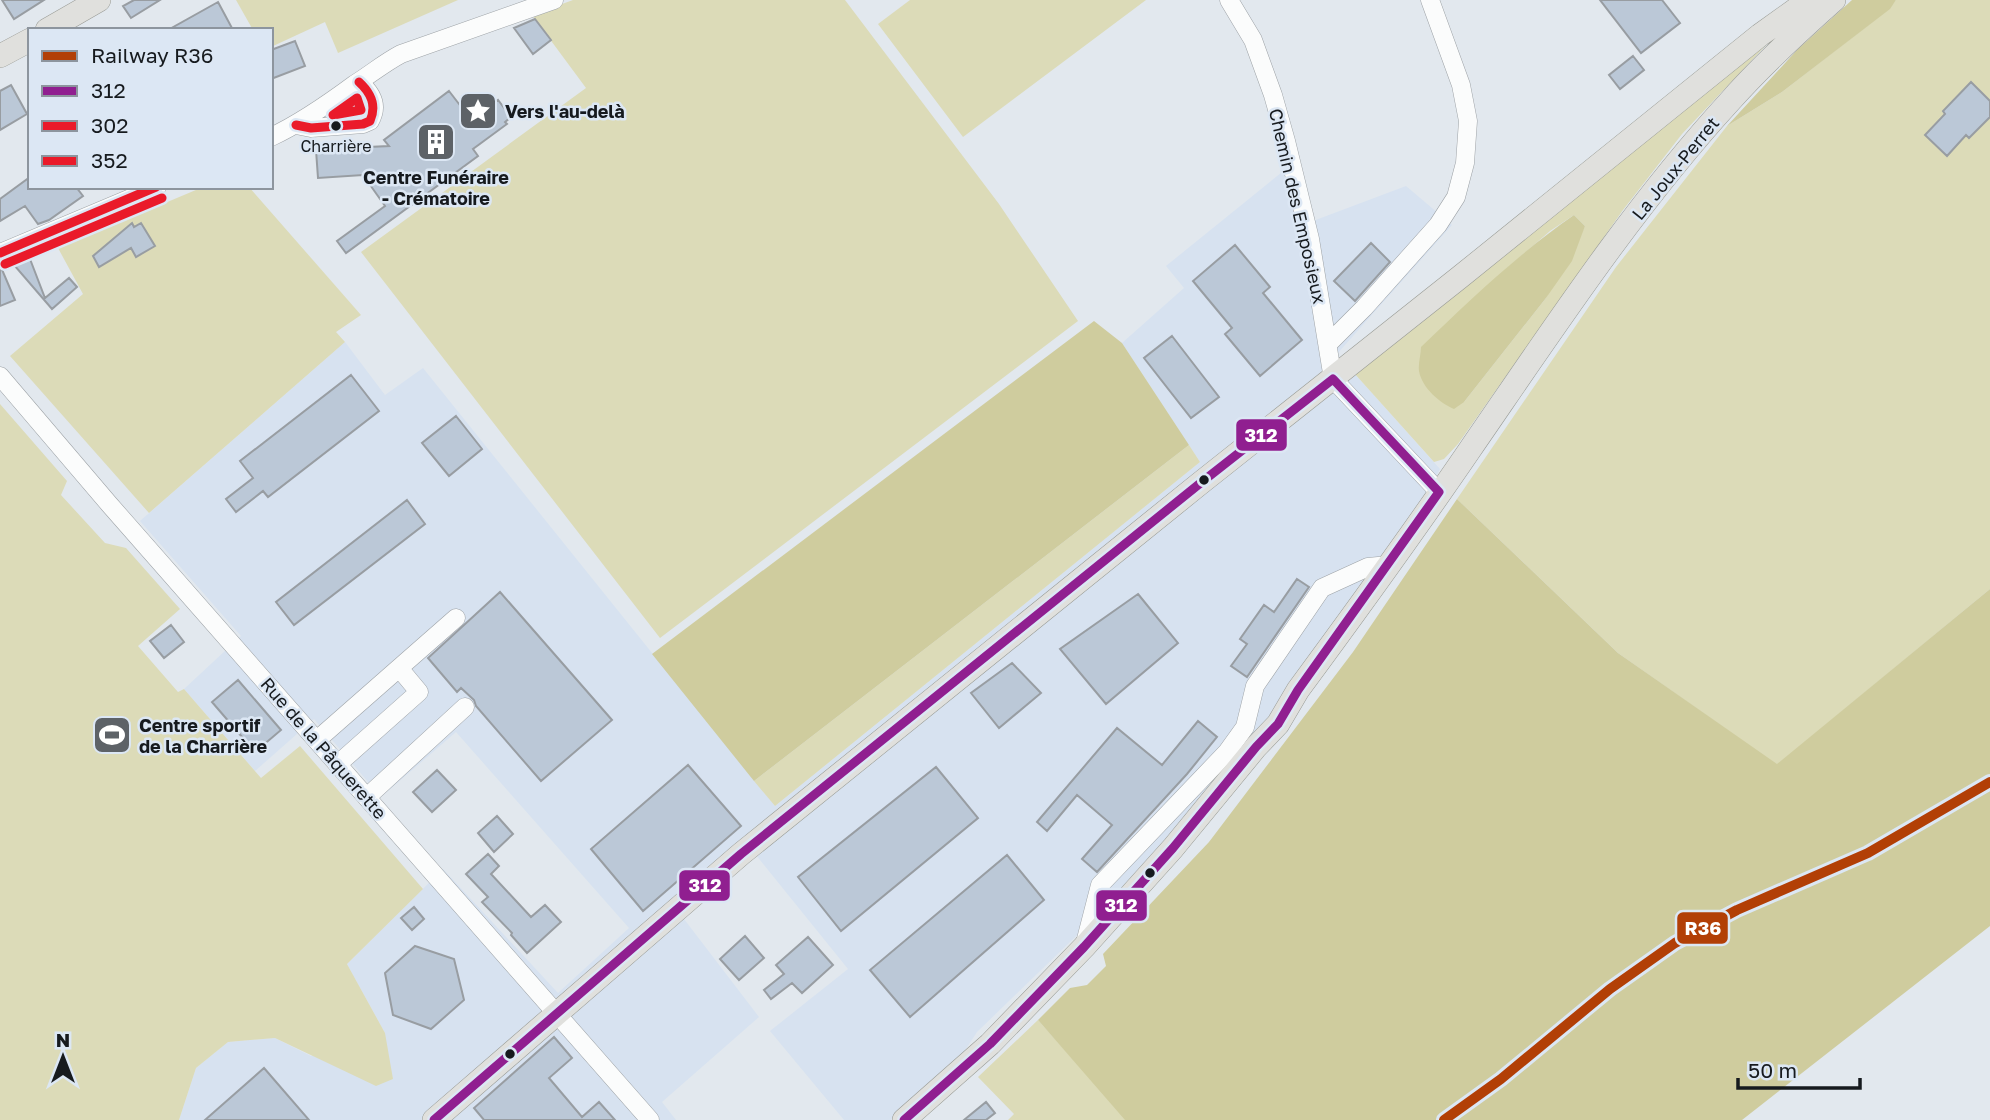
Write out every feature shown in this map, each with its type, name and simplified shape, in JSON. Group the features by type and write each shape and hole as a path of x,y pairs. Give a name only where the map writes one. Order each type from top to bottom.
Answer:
{"main road":[{"path":"50,28 99,0"},
{"path":"434,1120 751,846 1760,35 1809,0"},
{"name":"La Joux-Perret","path":"904,1120 990,1044 1084,947 1173,848 1235,758 1278,724 1298,690 1618,240 1681,157 1748,82 1833,0"},
{"path":"0,57 28,41"}],"street":[{"path":"273,136 296,125 359,82 380,64 401,54 554,0"},
{"name":"Chemin des Emposieux","path":"1229,0 1253,40 1286,141 1310,239 1333,379"},
{"path":"1328,344 1438,225 1456,197 1465,163 1468,121 1461,85 1430,0"},
{"path":"296,125 311,128 363,124 370,121 375,109 374,103 368,90 359,82"},
{"path":"0,253 152,189"},
{"name":"Rue de la Pâquerette","path":"0,376 108,504 650,1120"},
{"path":"1333,379 1439,492"},
{"path":"1235,758 1255,686 1322,588 1368,567 1389,565"},
{"path":"317,740 456,618"},
{"path":"338,764 419,692 399,668"},
{"path":"367,797 465,706"}],"shaded area":[{"path":"1852,0 1896,0 1890,9 1782,92 1727,126 1797,50"},
{"path":"1297,160 1313,221 1406,186 1452,225 1337,354 1440,469 1426,495 1253,741 1100,913 977,1032 960,1058 891,1120 844,1120 770,1031 848,969 756,855 684,919 759,1017 662,1102 676,1120 179,1120 196,1068 228,1042 275,1038 311,1056 385,1033 347,964 443,869 558,993 629,928 456,732 381,797 314,719 255,771 184,689 241,636 140,521 345,342 385,395 423,368 775,806 1200,462 1122,343 1184,288 1166,266"},
{"path":"1574,215 1585,226 1572,261 1464,402 1454,409 1443,403 1432,394 1421,377 1421,347 1514,261"},
{"path":"1094,321 1122,343 1189,445 754,781 652,654"},
{"path":"1457,499 1618,653 1777,764 1990,589 1990,926 1742,1120 1125,1120 1038,1020 1070,988 1087,985 1106,966 1103,954 1209,842 1353,652"}],"green space":[{"path":"236,0 458,0 338,53 325,22 273,46 273,28 252,28"},
{"path":"573,0 845,0 999,204 1078,321 660,638 361,252 586,88 532,15"},
{"path":"910,0 1146,0 963,137 878,24"},
{"path":"1896,0 1990,0 1990,589 1777,765 1618,653 1457,499 1616,267 1727,126 1782,92 1889,9"},
{"path":"1768,43 1682,134 1623,210 1458,444 1444,459 1434,462 1354,373","holes":["1574,215 1585,226 1546,298 1464,402 1506,269 1550,231"]},
{"path":"198,189 251,189 361,315 336,332 345,342 149,513 10,356 83,294 58,248"},
{"path":"0,404 67,481 61,495 105,543 126,548 180,609 138,646 178,692 184,689 261,778 300,746 423,889 347,964 385,1033 393,1079 376,1086 275,1038 228,1042 196,1068 179,1120 0,1120"},
{"path":"1189,445 1200,462 775,806 754,781"},
{"path":"1038,1020 1125,1120 1008,1120 1014,1114 978,1077"}],"building":[{"path":"2,0 44,0 14,19"},
{"path":"134,0 160,0 131,18 123,6"},
{"path":"1600,0 1662,0 1680,23 1641,53"},
{"path":"218,2 232,28 172,28"},
{"path":"535,19 551,40 533,54 514,28"},
{"path":"295,41 305,66 273,78 273,49"},
{"path":"1633,56 1644,70 1620,89 1609,75"},
{"path":"1971,82 1990,101 1990,117 1969,138 1966,135 1947,156 1925,135 1945,114 1943,111"},
{"path":"11,85 27,114 0,130 0,91"},
{"path":"449,91 469,117 490,102 492,105 498,100 511,117 505,122 507,124 473,149 478,156 346,253 337,241 385,206 363,175 318,178 316,150 333,149 332,144 345,142 346,148 389,146 384,140"},
{"path":"28,178 28,189 78,189 83,196 49,220 38,224 25,206 0,221 0,199"},
{"path":"132,223 134,227 141,223 155,246 136,257 131,248 99,267 93,256"},
{"path":"1371,243 1390,262 1355,301 1334,281"},
{"path":"1235,245 1270,287 1263,293 1302,340 1260,376 1225,334 1232,328 1193,281"},
{"path":"30,259 45,298 69,278 77,287 52,309 14,265"},
{"path":"0,265 15,300 0,306"},
{"path":"1172,336 1219,397 1191,418 1144,358"},
{"path":"351,375 379,411 268,497 263,491 236,512 226,499 253,478 240,461"},
{"path":"456,416 482,449 449,476 422,443"},
{"path":"407,500 425,524 294,625 276,602"},
{"path":"1297,579 1309,587 1247,677 1231,666 1247,644 1240,639 1264,605 1274,612"},
{"path":"500,592 612,720 541,781 476,706 474,700 461,688 457,692 428,658"},
{"path":"1138,594 1178,643 1106,704 1060,649"},
{"path":"171,625 184,642 164,658 150,641"},
{"path":"1012,663 1041,693 999,728 971,693"},
{"path":"238,680 281,730 255,752 212,702"},
{"path":"1198,721 1217,737 1187,774 1097,872 1082,859 1112,825 1077,795 1047,831 1037,822 1117,728 1162,765"},
{"path":"688,765 741,826 643,911 591,849"},
{"path":"936,767 978,818 841,931 798,877"},
{"path":"437,770 456,790 432,812 413,792"},
{"path":"497,816 513,834 494,852 478,833"},
{"path":"488,854 499,866 491,874 531,917 545,905 561,922 527,953 482,902 488,897 466,874"},
{"path":"1007,855 1044,900 910,1017 870,970"},
{"path":"414,907 424,919 412,930 401,918"},
{"path":"745,936 764,958 739,980 720,959"},
{"path":"808,937 833,965 802,993 792,983 771,999 764,990 784,974 776,965"},
{"path":"415,946 454,959 464,1000 431,1029 393,1015 385,973"},
{"path":"554,1037 572,1058 549,1078 582,1117 599,1102 615,1120 484,1120 474,1108"},
{"path":"264,1068 309,1120 205,1120"},
{"path":"986,1102 995,1113 986,1120 964,1120"}],"rail line":[{"name":"R36","path":"1444,1120 1501,1079 1610,989 1675,943 1737,910 1868,853 1990,782"}],"transit line":[{"name":"302","path":"296,125 311,128 363,124 370,121 372,100 359,82"},
{"name":"352","path":"357,98 361,110 333,115 357,98"},
{"name":"302","path":"0,253 151,189"},
{"name":"352","path":"5,264 162,198"},
{"name":"312","path":"434,1120 741,854 1333,379 1439,492 1298,690 1278,724 1173,848 1084,947 990,1044 904,1120"}],"place":[{"name":"Vers l'au-delà","path":"478,111"},
{"name":"Charrière","path":"336,126"},
{"name":"Centre Funéraire - Crématoire","path":"436,142"},
{"name":"Centre sportif de la Charrière","path":"112,735"}]}
